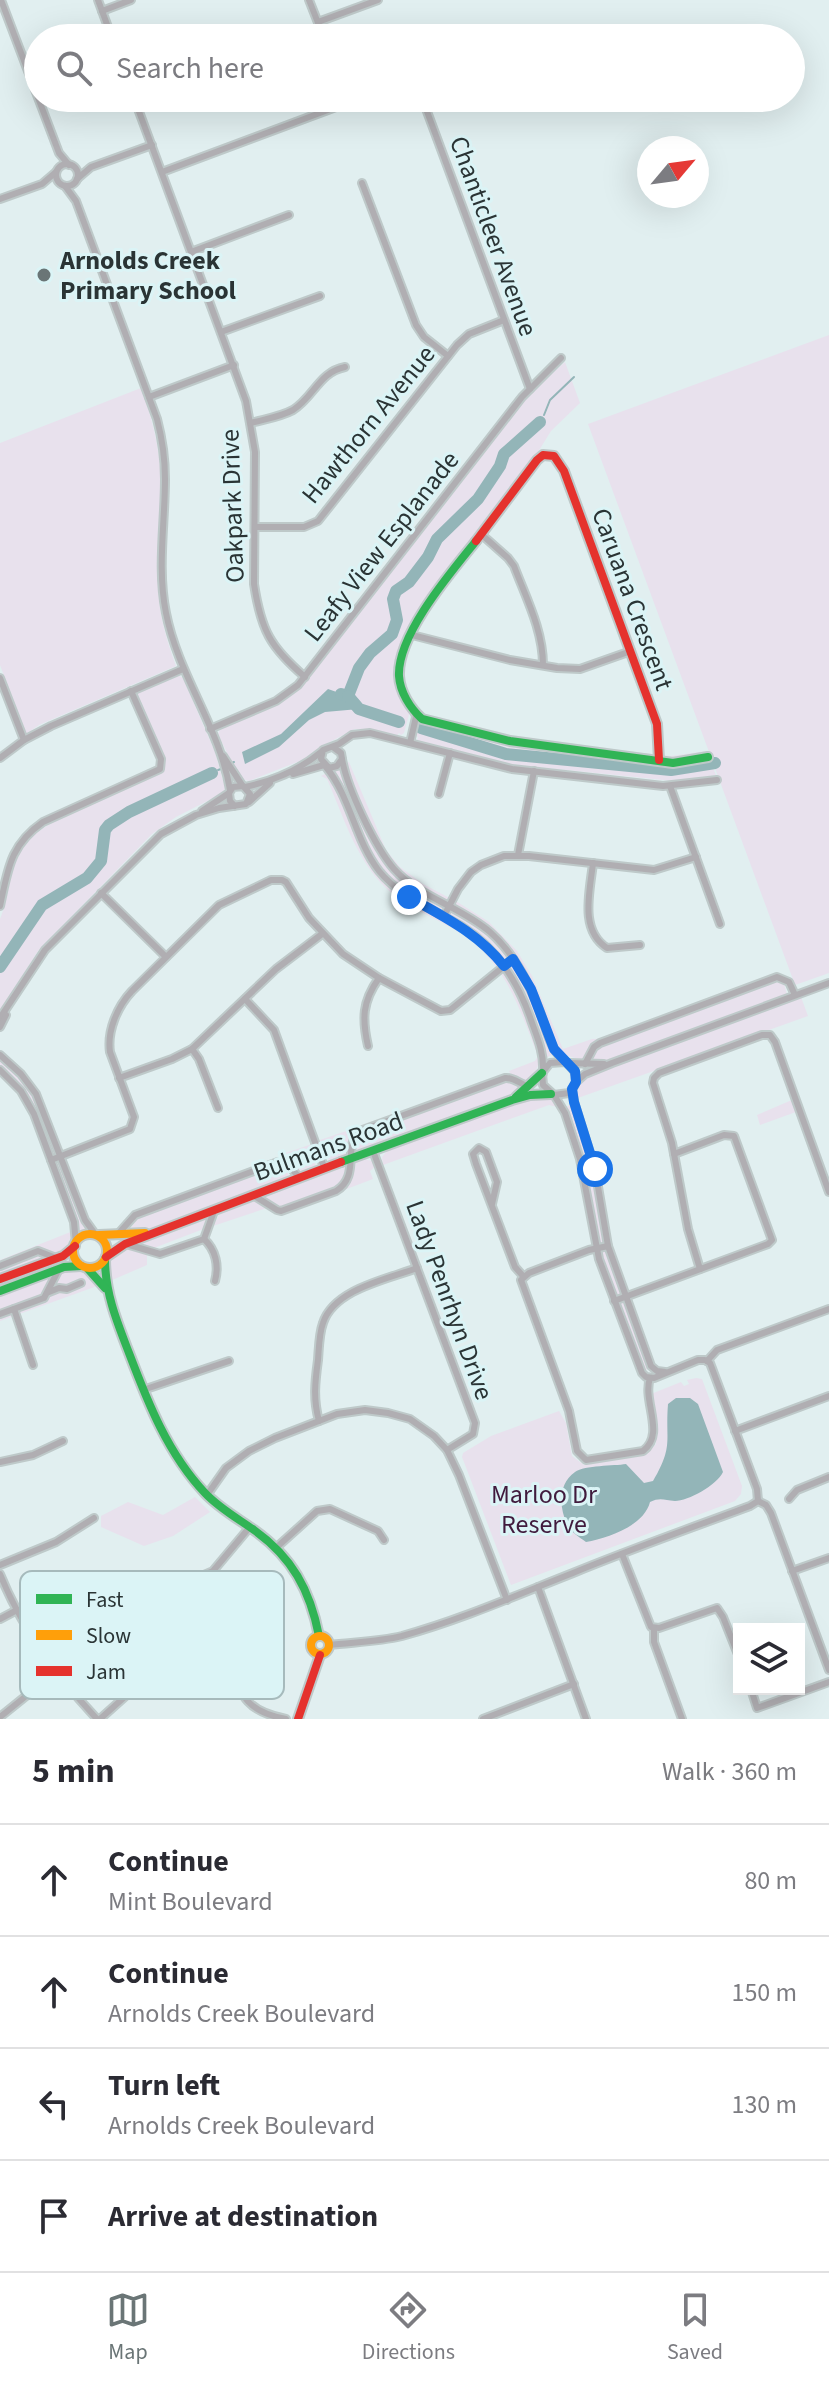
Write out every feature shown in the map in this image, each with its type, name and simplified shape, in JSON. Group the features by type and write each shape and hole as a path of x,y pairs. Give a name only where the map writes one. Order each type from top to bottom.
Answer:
{"street":[{"path":"1,0 24,61"},
{"path":"98,0 107,24"},
{"path":"102,11 131,0"},
{"path":"309,0 318,22 378,0"},
{"path":"43,112 59,153 76,170 76,201 163,443 165,609 183,669 219,750 230,801 235,806"},
{"name":"Oakpark Drive","path":"139,112 234,365 251,423 255,452 254,584 262,622 276,649 305,677"},
{"path":"162,172 316,112"},
{"name":"Chanticleer Avenue","path":"427,112 530,389"},
{"path":"0,199 42,184 72,185 91,167 152,145"},
{"path":"59,153 57,180 76,201"},
{"path":"42,184 57,170 70,165 91,167"},
{"path":"362,183 416,325 424,337 448,356"},
{"path":"191,252 289,215"},
{"path":"221,332 320,296"},
{"name":"Hawthorn Avenue","path":"255,527 304,527 324,516 448,356 469,334 504,320"},
{"name":"Leafy View Esplanade","path":"210,729 285,696 305,677 530,389 561,358"},
{"path":"149,397 234,365"},
{"path":"251,423 292,410 307,398 326,374 345,367"},
{"name":"Caruana Crescent","path":"481,534 537,460 547,454 554,456 564,471 657,724 659,760"},
{"path":"543,665 540,634 514,566 481,534 433,596 402,659 400,686 415,713 422,719 510,741 673,763 708,757"},
{"path":"412,635 510,660 557,668 580,669 631,651"},
{"path":"0,758 24,740 183,669"},
{"path":"0,678 24,740"},
{"path":"0,906 11,859 33,829 160,769 161,759 131,691"},
{"path":"410,743 415,713"},
{"path":"285,776 346,738 357,733 370,733 501,766 534,771 670,786 717,780"},
{"path":"0,1027 45,950 161,834 196,815 236,785 273,781 325,766 334,768 342,758 346,738"},
{"path":"333,747 339,750 349,784 384,857 407,881 449,904 492,934 513,959 531,989 554,1049 575,1071 574,1102 595,1169 608,1246 651,1366 657,1371 667,1372"},
{"path":"219,750 250,794 249,802"},
{"path":"323,750 321,756 325,766 335,779 366,851 380,871 399,890 476,936 504,966 524,1001 543,1052 543,1085 565,1113 580,1159 595,1248 640,1368 644,1376 650,1378 698,1360 707,1361 711,1366 757,1489 758,1501 768,1509 829,1670"},
{"path":"439,794 450,753"},
{"path":"518,855 534,771"},
{"path":"196,815 243,806 273,781"},
{"path":"670,786 720,924"},
{"path":"444,916 463,880 481,865 504,856 654,870 696,857"},
{"path":"593,863 588,915 600,943 607,948 640,945"},
{"path":"51,1160 132,1127 134,1117 110,1052 110,1032 126,997 219,905 276,879 290,887 322,934 343,954 437,1010 446,1011 513,959"},
{"path":"101,893 166,957"},
{"path":"119,1078 192,1049 276,969 322,934"},
{"path":"585,1064 594,1047 600,1043 777,977 789,982 795,995"},
{"path":"368,1046 363,1027 363,1009 379,978"},
{"path":"552,1094 564,1095 585,1074 612,1063 829,983"},
{"path":"245,999 268,1021 276,1034 324,1167"},
{"path":"0,1018 9,1008"},
{"path":"700,1269 688,1229 674,1154 654,1089 654,1078 659,1073 766,1034 773,1038 829,1192"},
{"path":"192,1049 218,1108"},
{"path":"0,1055 21,1074 36,1094 85,1220 106,1246 105,1288 157,1425 170,1448 207,1495 277,1547 294,1567 314,1608 319,1636"},
{"path":"543,1072 550,1063 612,1063"},
{"path":"0,1070 29,1104 74,1222 74,1258 105,1288"},
{"name":"Bulmans Road","path":"512,1100 543,1072"},
{"path":"253,1195 277,1210 309,1201 342,1187 351,1169 352,1142 360,1131 505,1078 528,1086"},
{"name":"Bulmans Road","path":"106,1258 125,1244 324,1167 512,1100 552,1094"},
{"path":"614,1301 772,1240 734,1136 724,1135 674,1154"},
{"path":"492,1204 497,1182 486,1152 479,1148 474,1151 474,1157 515,1267 523,1276"},
{"name":"Lady Penrhyn Drive","path":"373,1151 475,1423 473,1434 447,1450"},
{"path":"118,1234 135,1215 278,1162 285,1163 299,1177"},
{"path":"204,1239 214,1211"},
{"name":"Bulmans Road","path":"97,1234 158,1232"},
{"path":"0,1279 67,1253 84,1236 97,1234"},
{"path":"125,1244 160,1254 204,1239"},
{"path":"204,1239 210,1245 217,1263 215,1281"},
{"path":"523,1276 595,1248 608,1246"},
{"path":"0,1266 38,1251 56,1258"},
{"path":"0,1291 59,1269 98,1267 106,1258"},
{"path":"319,1421 313,1392 321,1332 327,1313 342,1297 417,1268"},
{"path":"0,1314 44,1298 59,1269"},
{"path":"523,1276 521,1284 567,1407 580,1457 589,1460 643,1451 649,1447 653,1439 647,1388 650,1378"},
{"path":"54,1280 59,1288"},
{"path":"49,1292 81,1283"},
{"path":"14,1309 33,1365"},
{"path":"707,1361 717,1350 829,1309"},
{"path":"143,1390 229,1361"},
{"path":"735,1431 829,1396"},
{"path":"207,1495 226,1468 249,1451 337,1414 365,1410 388,1413 417,1423 447,1450 507,1600"},
{"path":"0,1462 33,1455 63,1441"},
{"path":"789,1499 797,1490 829,1477"},
{"path":"329,1645 400,1636 507,1600 758,1501"},
{"path":"277,1547 317,1511 330,1509 378,1531 384,1540"},
{"path":"0,1565 56,1542 94,1518"},
{"path":"213,1571 249,1528"},
{"path":"622,1554 648,1622 654,1628 654,1642 682,1719"},
{"path":"792,1571 829,1558"},
{"path":"0,1574 20,1615"},
{"path":"538,1587 586,1719"},
{"path":"654,1628 717,1608 733,1642"},
{"path":"0,1619 17,1610"},
{"path":"298,1719 320,1655 327,1651 329,1645 325,1637 319,1636 313,1638 310,1644 312,1651 320,1655"},
{"path":"820,1646 829,1642"},
{"path":"757,1708 829,1682"},
{"path":"483,1719 574,1684"},
{"path":"753,1695 761,1719"},
{"path":"0,1717 22,1699"},
{"path":"78,1699 99,1719 122,1699"},
{"path":"245,1699 256,1710 286,1719"}],"green space":[{"path":"829,335 829,973 795,985 588,424"},
{"path":"565,362 580,403 551,431 426,597 401,648 393,675 410,711 404,733 397,736 355,729 322,746 305,759 249,781 239,778 218,734 221,727 297,690 526,396"},
{"path":"141,388 160,465 158,593 163,625 176,666 39,725 26,734 0,665 0,443"},
{"path":"178,675 183,678 215,752 225,788 223,793 176,817 152,834 38,951 0,1011 0,919 21,849 45,827 64,816 161,773 164,759 134,693"},
{"path":"418,717 514,739 671,756 706,751 716,775 673,781 509,764 417,740 418,737 413,735"},
{"path":"349,762 386,850 400,867 423,884 489,922 517,951 532,976 563,1049 592,1039 624,1038 774,982 784,984 787,994 610,1060 577,1058 559,1051 540,1061 534,1075 523,1082 509,1071 535,1061 538,1056 518,1005 501,973 462,934 408,905 389,890 371,871 356,846 327,779 321,776"},
{"path":"801,997 808,1016 575,1099 580,1085 591,1075"},
{"path":"0,1060 21,1079 38,1102 90,1232 79,1236 80,1230 30,1101 0,1069"},
{"path":"505,1080 521,1087 514,1093 360,1151 354,1148 358,1135"},
{"path":"548,1097 557,1107 549,1105 383,1165 382,1157 388,1150 528,1099"},
{"path":"792,1100 796,1112 760,1125 757,1115"},
{"path":"572,1104 589,1157 608,1256 647,1370 642,1368 602,1258 582,1156 566,1107"},
{"path":"349,1130 352,1134 346,1154 329,1160 322,1151 320,1140"},
{"path":"312,1144 315,1166 300,1171 280,1155"},
{"path":"357,1161 373,1161 376,1166 370,1171 373,1179 344,1190"},
{"path":"279,1164 288,1168 288,1177 152,1228 131,1228 138,1217"},
{"path":"348,1164 340,1184 281,1207 262,1196"},
{"path":"248,1201 267,1208 213,1226 220,1213"},
{"path":"209,1217 206,1228 154,1248 147,1255 147,1265 110,1281 110,1264 119,1249"},
{"path":"73,1231 67,1246 58,1252 0,1274 0,1260"},
{"path":"79,1268 97,1271 100,1285 0,1321 0,1292 61,1270"},
{"name":"Marloo Dr Reserve","path":"702,1379 742,1486 741,1494 735,1501 511,1585 463,1453 491,1436 559,1411 566,1423 572,1456 584,1465 647,1454 656,1444 651,1394 681,1382 684,1386 689,1384 687,1380"},
{"path":"195,1497 210,1512 173,1536 144,1546 101,1527 101,1516 128,1502 163,1515"}],"water":[{"path":"328,689 348,696 359,709 325,712 309,720 279,747 245,764 242,752 281,734"},
{"path":"676,1398 690,1398 698,1404 723,1472 720,1477 709,1487 681,1500 653,1500 633,1524 614,1534 586,1542 575,1534 564,1517 562,1496 565,1483 580,1470 626,1464 644,1483 653,1481 666,1451 668,1404"}],"waterway":[{"path":"544,415 550,400 574,377"},
{"path":"341,694 348,696 359,668 370,653 392,634 397,620 393,599 396,591 409,582 437,539 478,499 500,466 504,454 540,422"},
{"path":"348,696 359,709 399,722"},
{"path":"421,728 506,754 671,770 715,763"},
{"path":"0,967 42,905 87,878 101,861 105,830 109,825 129,812 212,773"}],"traffic: fast":[{"path":"476,541 427,605 401,660 401,688 422,719 510,741 673,763 708,757"},
{"path":"516,1097 542,1073"},
{"path":"341,1162 512,1100 551,1094"},
{"path":"105,1259 109,1296 116,1319 170,1445 210,1498 267,1540 289,1563 304,1589 319,1636"},
{"path":"0,1291 64,1267 81,1266"},
{"path":"88,1269 105,1288"}],"traffic: slow":[{"path":"99,1235 145,1233"},
{"path":"90,1234 102,1239 107,1251 102,1263 90,1268 78,1263 73,1251 78,1239 90,1234"},
{"path":"316,1636 324,1636 329,1645 327,1652 316,1654 311,1649 311,1641 316,1636"}],"traffic: jam":[{"path":"476,541 537,460 543,455 554,456 564,471 657,724 659,760"},
{"path":"106,1257 125,1244 341,1162"},
{"path":"0,1279 63,1256 75,1246"},
{"path":"298,1719 320,1655"}],"place":[{"name":"Arnolds Creek Primary School","path":"44,275"}],"route":[{"path":"409,897 463,927 488,947 504,966 513,959 531,989 554,1049 575,1071 576,1082 572,1089 574,1102 595,1169"}]}
